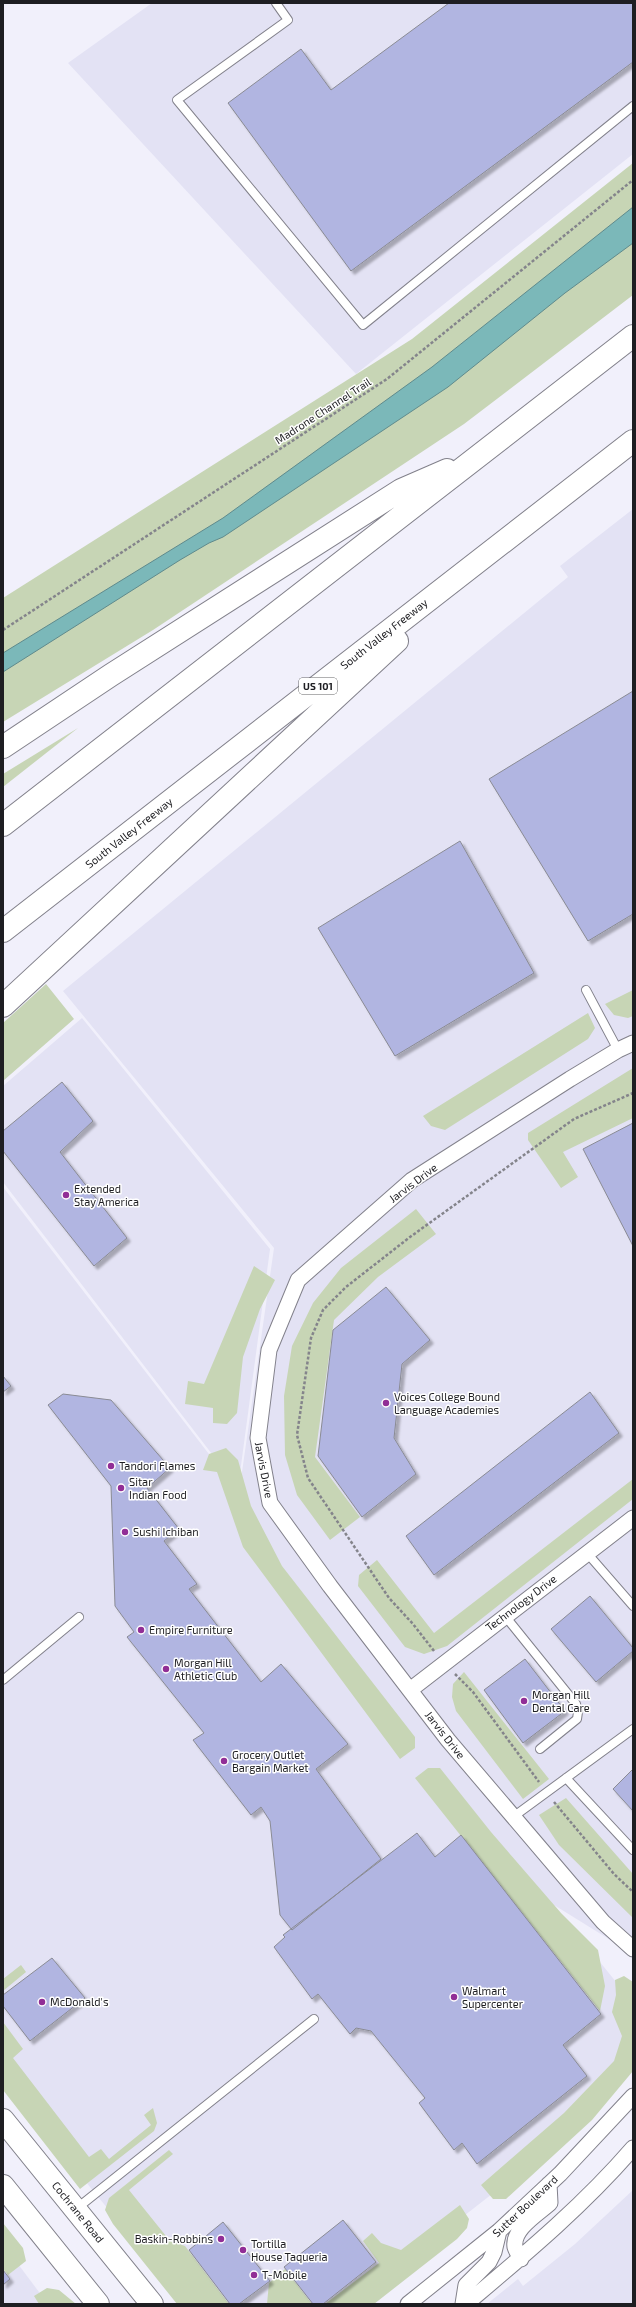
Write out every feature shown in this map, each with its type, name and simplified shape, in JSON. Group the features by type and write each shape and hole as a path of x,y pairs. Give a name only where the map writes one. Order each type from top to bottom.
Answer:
{"main road":[{"path":"3,825 633,336"},
{"name":"South Valley Freeway","path":"3,931 633,441"},
{"path":"3,747 111,674 402,490 476,458"},
{"path":"3,1006 504,541"},
{"name":"Cochrane Road","path":"3,2120 152,2304"},
{"path":"3,2186 98,2304"}],"street":[{"name":"Jarvis Drive","path":"633,1043 618,1050 412,1180 298,1280 269,1350 258,1438 270,1503 330,1586 448,1740 603,1922 633,1949"},
{"name":"Technology Drive","path":"410,1690 633,1518"},
{"name":"Sutter Boulevard","path":"408,2304 499,2231 549,2184 633,2096"},
{"path":"465,2304 520,2258 608,2177 633,2148"},
{"path":"520,2258 515,2247 516,2237 520,2230 550,2203 549,2184"},
{"path":"465,2304 466,2285 489,2262 494,2252 499,2231"}],"lane":[{"path":"276,3 288,20 177,100 363,325 633,106"},
{"path":"586,990 618,1050"},
{"path":"587,1553 633,1606"},
{"path":"505,1616 576,1704 578,1712 577,1719 540,1749"},
{"path":"3,1680 79,1617"},
{"path":"513,1817 633,1729"},
{"path":"566,1778 633,1850"},
{"path":"76,2209 314,2019"}],"path":[{"name":"Madrone Channel Trail","path":"3,630 387,379 633,180"},
{"path":"633,1093 574,1119 410,1237 346,1287 323,1310 311,1338 297,1434 308,1478 390,1598 473,1692 567,1820 614,1874 633,1892"}],"shaded area":[{"path":"152,3 633,3 633,154 356,374 68,63"},
{"path":"633,163 633,295 464,424 153,630 3,722 3,598 412,339"},
{"path":"633,207 633,243 565,293 448,387 223,537 209,543 180,560 3,672 3,653 223,518 432,367"},
{"path":"633,509 633,1954 554,1905 633,2003 633,2045 519,2173 351,2304 186,2304 3,2081 3,1187 239,1493 274,1248 63,991 568,577 560,566"},
{"path":"78,728 3,787 3,774"},
{"path":"46,984 74,1019 3,1081 3,1023"},
{"path":"633,990 633,1016 628,1018 614,1015 605,1004"},
{"path":"588,1013 595,1028 588,1039 445,1130 431,1126 423,1116"},
{"path":"82,1018 270,1249 238,1488 3,1182 3,1086"},
{"path":"633,1068 633,1118 563,1152 578,1177 561,1188 528,1140 528,1133"},
{"path":"416,1209 436,1234 378,1277 334,1320 315,1457 360,1517 330,1540 297,1495 285,1455 284,1396 292,1346 313,1303 341,1268"},
{"path":"254,1266 275,1280 260,1309 243,1357 237,1413 227,1424 213,1423 213,1408 185,1404 188,1381 204,1384"},
{"path":"226,1448 238,1460 251,1506 282,1566 415,1737 415,1748 400,1759 243,1547 217,1472 203,1470 209,1454"},
{"path":"633,1479 633,1499 447,1646 424,1654 405,1647 358,1586 359,1575 377,1560 434,1633"},
{"path":"464,1672 549,1779 523,1799 456,1711 452,1697 453,1684"},
{"path":"428,1768 440,1768 491,1832 561,1913 598,1950 605,1986 600,2011 415,1778"},
{"path":"566,1798 633,1874 633,1918 559,1845 539,1815"},
{"path":"21,1965 26,1972 3,1991 3,1979"},
{"path":"624,1976 633,1982 633,2071 592,2120 506,2199 493,2199 481,2185 564,2113 614,2061 622,2036 612,2012 616,1995 615,1980"},
{"path":"3,2022 23,2049 13,2058 89,2157 101,2149 109,2159 151,2125 144,2115 153,2108 157,2123 154,2131 80,2189 3,2090"},
{"path":"169,2150 173,2154 129,2190 170,2241 185,2246 229,2304 177,2304 113,2224 105,2210 109,2198"},
{"path":"633,2190 633,2304 487,2304 518,2279 523,2286 575,2244"},
{"path":"460,2205 469,2219 467,2228 457,2239 374,2304 325,2304 379,2263 363,2241 372,2233 381,2243 401,2250"},
{"path":"3,2223 23,2248 26,2261 8,2275 3,2269"},
{"path":"3,2244 48,2304 3,2304"},
{"path":"285,2269 312,2304 267,2304 269,2283"},
{"path":"47,2288 59,2290 76,2304 39,2304 34,2296"}],"building":[{"path":"449,3 633,3 633,62 351,271 228,103 301,49 331,90"},
{"path":"633,691 633,914 588,941 489,779"},
{"path":"460,841 534,973 395,1056 318,928"},
{"name":"Extended Stay America","path":"62,1082 93,1121 60,1152 127,1238 94,1266 3,1151 3,1131"},
{"path":"633,1123 633,1246 583,1149"},
{"path":"386,1287 430,1340 402,1364 394,1438 416,1474 362,1517 318,1456 333,1330"},
{"path":"3,1376 11,1386 3,1392"},
{"path":"590,1392 619,1433 434,1575 406,1536"},
{"path":"63,1394 111,1400 170,1468 147,1488 179,1529 164,1541 197,1584 189,1589 261,1682 281,1664 348,1744 316,1769 381,1859 292,1930 280,1915 270,1821 261,1807 251,1815 193,1740 204,1733 127,1637 134,1632 115,1606 111,1486 48,1405"},
{"path":"590,1596 633,1648 633,1651 596,1682 551,1629"},
{"name":"Morgan Hill Dental Care","path":"525,1659 565,1711 523,1743 484,1690"},
{"path":"633,1769 633,1811 613,1789"},
{"name":"Walmart Supercenter","path":"417,1833 435,1857 461,1835 601,2014 563,2045 587,2076 477,2164 462,2143 454,2150 419,2103 425,2098 371,2031 356,2028 350,2034 318,1994 312,1999 274,1947 285,1937 283,1935"},
{"name":"McDonald's","path":"52,1958 85,1998 30,2041 3,2006 3,1995"},
{"path":"343,2220 376,2262 323,2304 313,2304 284,2267"},
{"path":"223,2222 270,2281 239,2304 230,2304 189,2250"},
{"path":"3,2270 10,2279 3,2285"}],"place":[{"name":"Extended Stay America","path":"66,1195"},
{"name":"Voices College Bound Language Academies","path":"386,1403"},
{"name":"Tandori Flames","path":"111,1466"},
{"name":"Sitar Indian Food","path":"121,1488"},
{"name":"Sushi Ichiban","path":"125,1532"},
{"name":"Empire Furniture","path":"141,1630"},
{"name":"Morgan Hill Athletic Club","path":"166,1669"},
{"name":"Morgan Hill Dental Care","path":"524,1701"},
{"name":"Grocery Outlet Bargain Market","path":"224,1761"},
{"name":"Walmart Supercenter","path":"454,1997"},
{"name":"McDonald's","path":"42,2002"},
{"name":"Baskin-Robbins","path":"221,2239"},
{"name":"Tortilla House Taqueria","path":"243,2250"},
{"name":"T-Mobile","path":"254,2275"}]}
